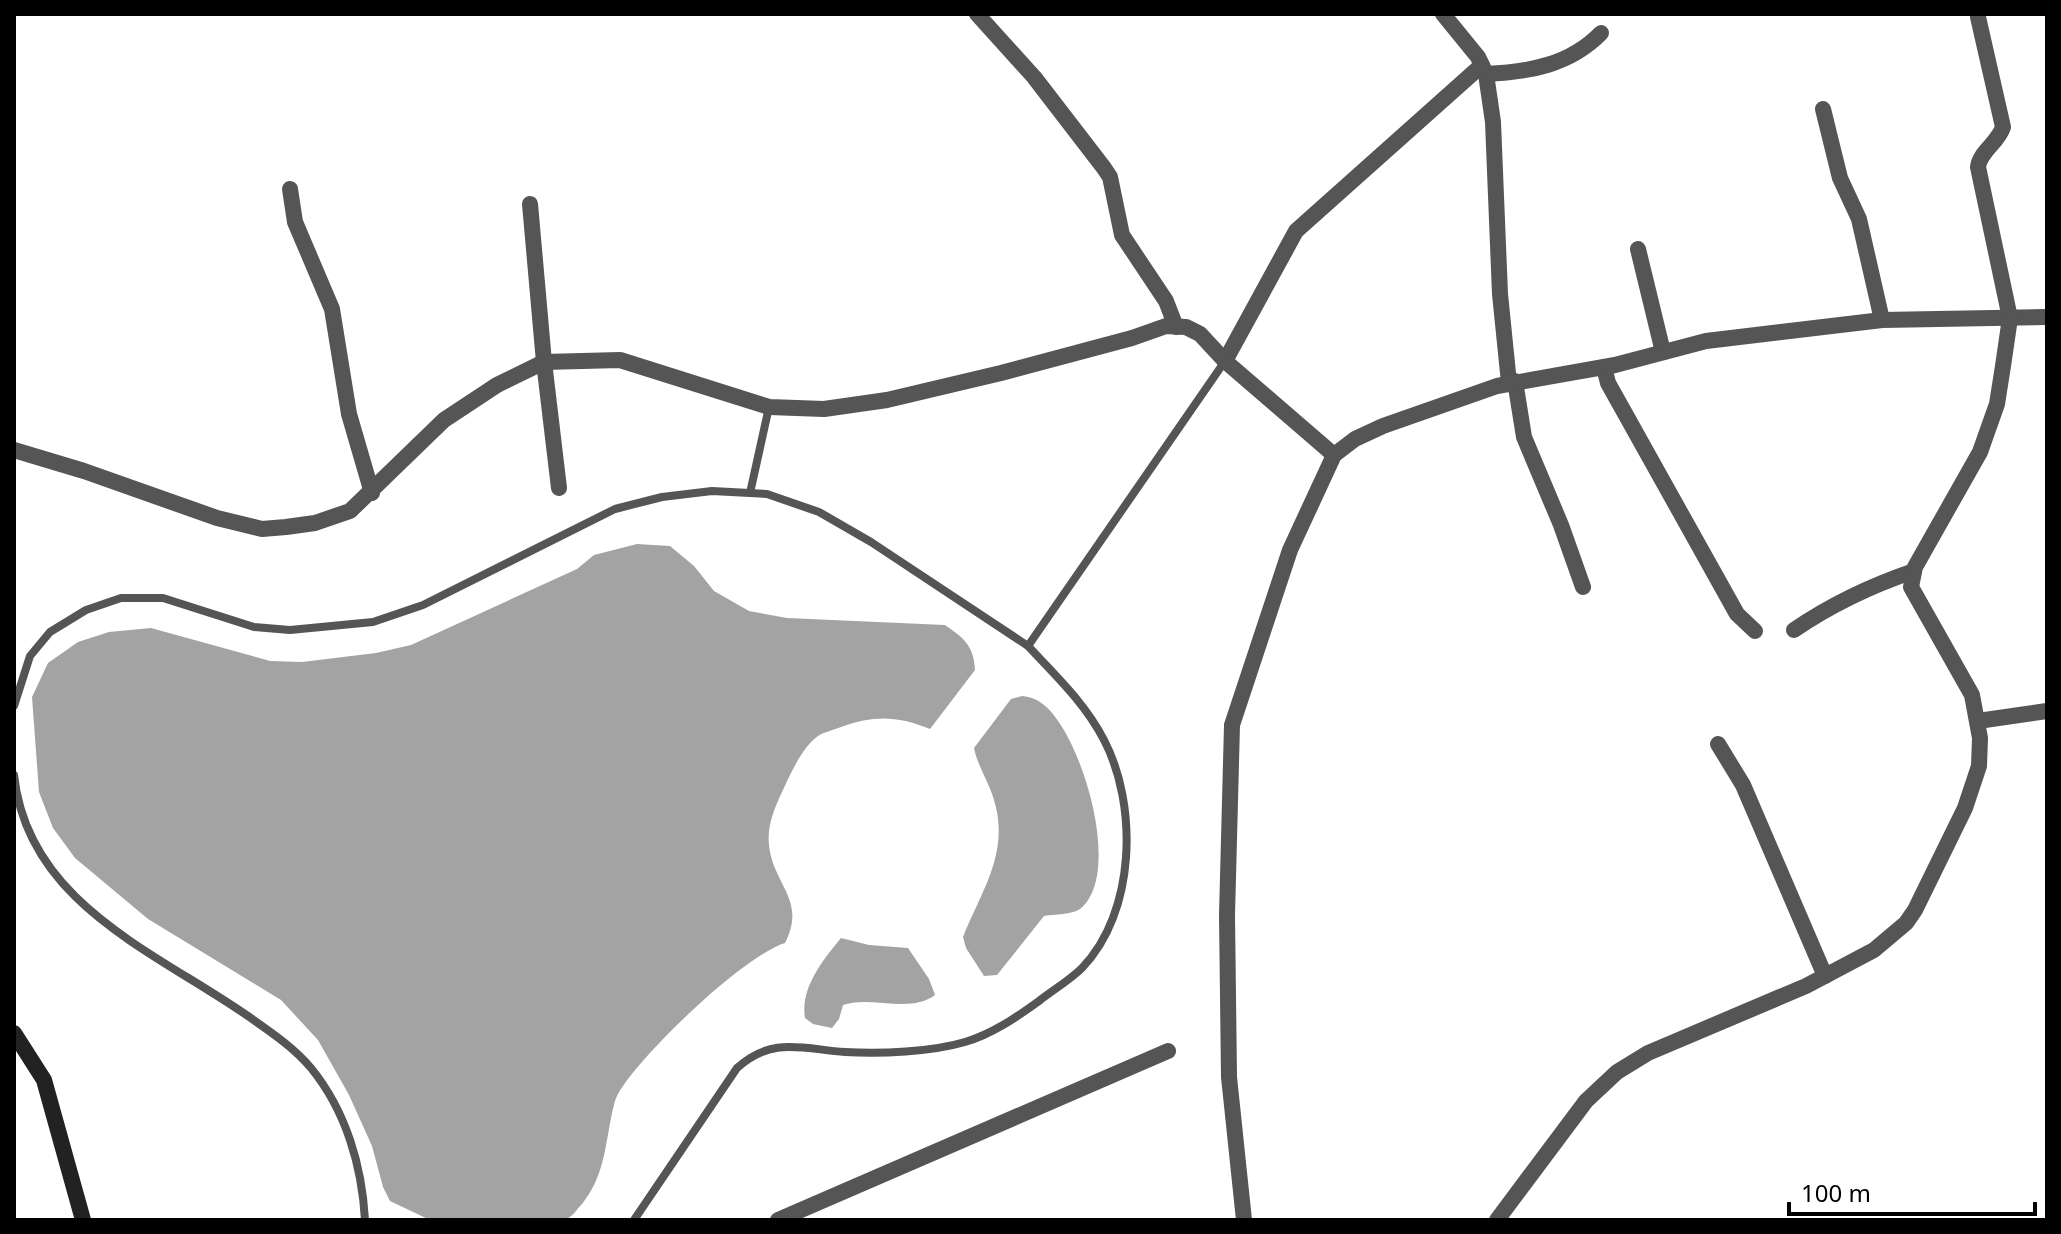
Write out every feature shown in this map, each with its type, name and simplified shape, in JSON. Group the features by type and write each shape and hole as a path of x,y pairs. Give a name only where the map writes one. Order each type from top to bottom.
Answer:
{"main road":[{"path":"14,1033 44,1080 83,1220"}],"street":[{"path":"977,14 1034,77 1110,177 1122,235 1166,301 1176,327"},
{"path":"1443,14 1484,70 1493,122 1500,294 1512,382 1524,437 1583,587"},
{"path":"1497,1220 1586,1101 1617,1072 1648,1053 1825,976 1874,950 1889,938 1906,923 1924,895 1965,808 1979,766 1978,721 1972,695 1912,591 1914,571 1980,452 1988,430 1997,404 2010,318 1978,167 1979,158 1999,138 2003,127 1978,17"},
{"path":"1225,361 1296,231 1484,70 1524,72 1562,61 1587,47 1601,33"},
{"path":"1823,109 1840,178 1859,219 1882,320"},
{"path":"290,189 295,222 332,309 349,414 372,493"},
{"path":"530,204 559,488"},
{"path":"1638,249 1663,352"},
{"path":"1244,1220 1229,1077 1227,915 1232,725 1290,550 1334,455 1355,439 1383,426 1512,382 1604,367 1730,337 1882,320 2047,317"},
{"path":"14,450 217,518 262,529 315,523 350,511 444,420 497,385 544,362 620,360 769,407 824,409 887,400 1001,373 1166,326 1186,327 1200,334 1225,361 1334,455"},
{"path":"1604,367 1608,383 1737,614 1755,631"},
{"path":"1794,630 1828,607 1867,587 1914,571"},
{"path":"1978,721 2047,711"},
{"path":"1718,744 1743,785 1825,976"},
{"path":"778,1220 1168,1051"}],"lane":[{"path":"1028,646 1225,361"},
{"path":"750,493 769,407"},
{"path":"14,706 30,656 50,632 86,610 121,598 163,598 254,627 290,630 373,622 436,599 615,509 662,497 712,491 767,494 819,512 871,542 1028,646 1085,707 1105,742 1121,786 1127,851 1121,897 1109,929 1083,968 1016,1018 966,1042 903,1051 846,1052 786,1045 751,1055 737,1068 634,1220"},
{"path":"14,670 24,676"},
{"path":"14,775 26,826 40,854 66,889 92,913 159,960 235,1006 287,1044 312,1069 339,1112 356,1157 365,1220"}],"shaded area":[{"path":"637,544 670,546 694,566 714,591 749,611 787,618 945,625 967,643 975,670 930,729 896,719 865,720 823,733 807,747 779,798 769,831 772,859 791,904 791,928 785,943 744,967 720,986 669,1033 630,1077 616,1100 595,1184 572,1215 564,1220 430,1220 390,1201 372,1146 349,1095 318,1040 281,1000 148,919 75,858 53,828 39,792 32,697 48,663 78,642 109,632 151,628 270,661 302,662 376,653 411,645 577,569 594,555"},
{"path":"1022,696 1044,705 1058,721 1071,744 1092,805 1098,837 1098,866 1093,891 1080,909 1044,916 997,975 984,976 966,948 963,937 992,870 999,837 992,793 974,748 1011,699"},
{"path":"841,938 869,945 908,948 929,979 935,995 914,1003 854,1002 843,1005 839,1019 832,1028 813,1024 805,1018 809,985"}]}
